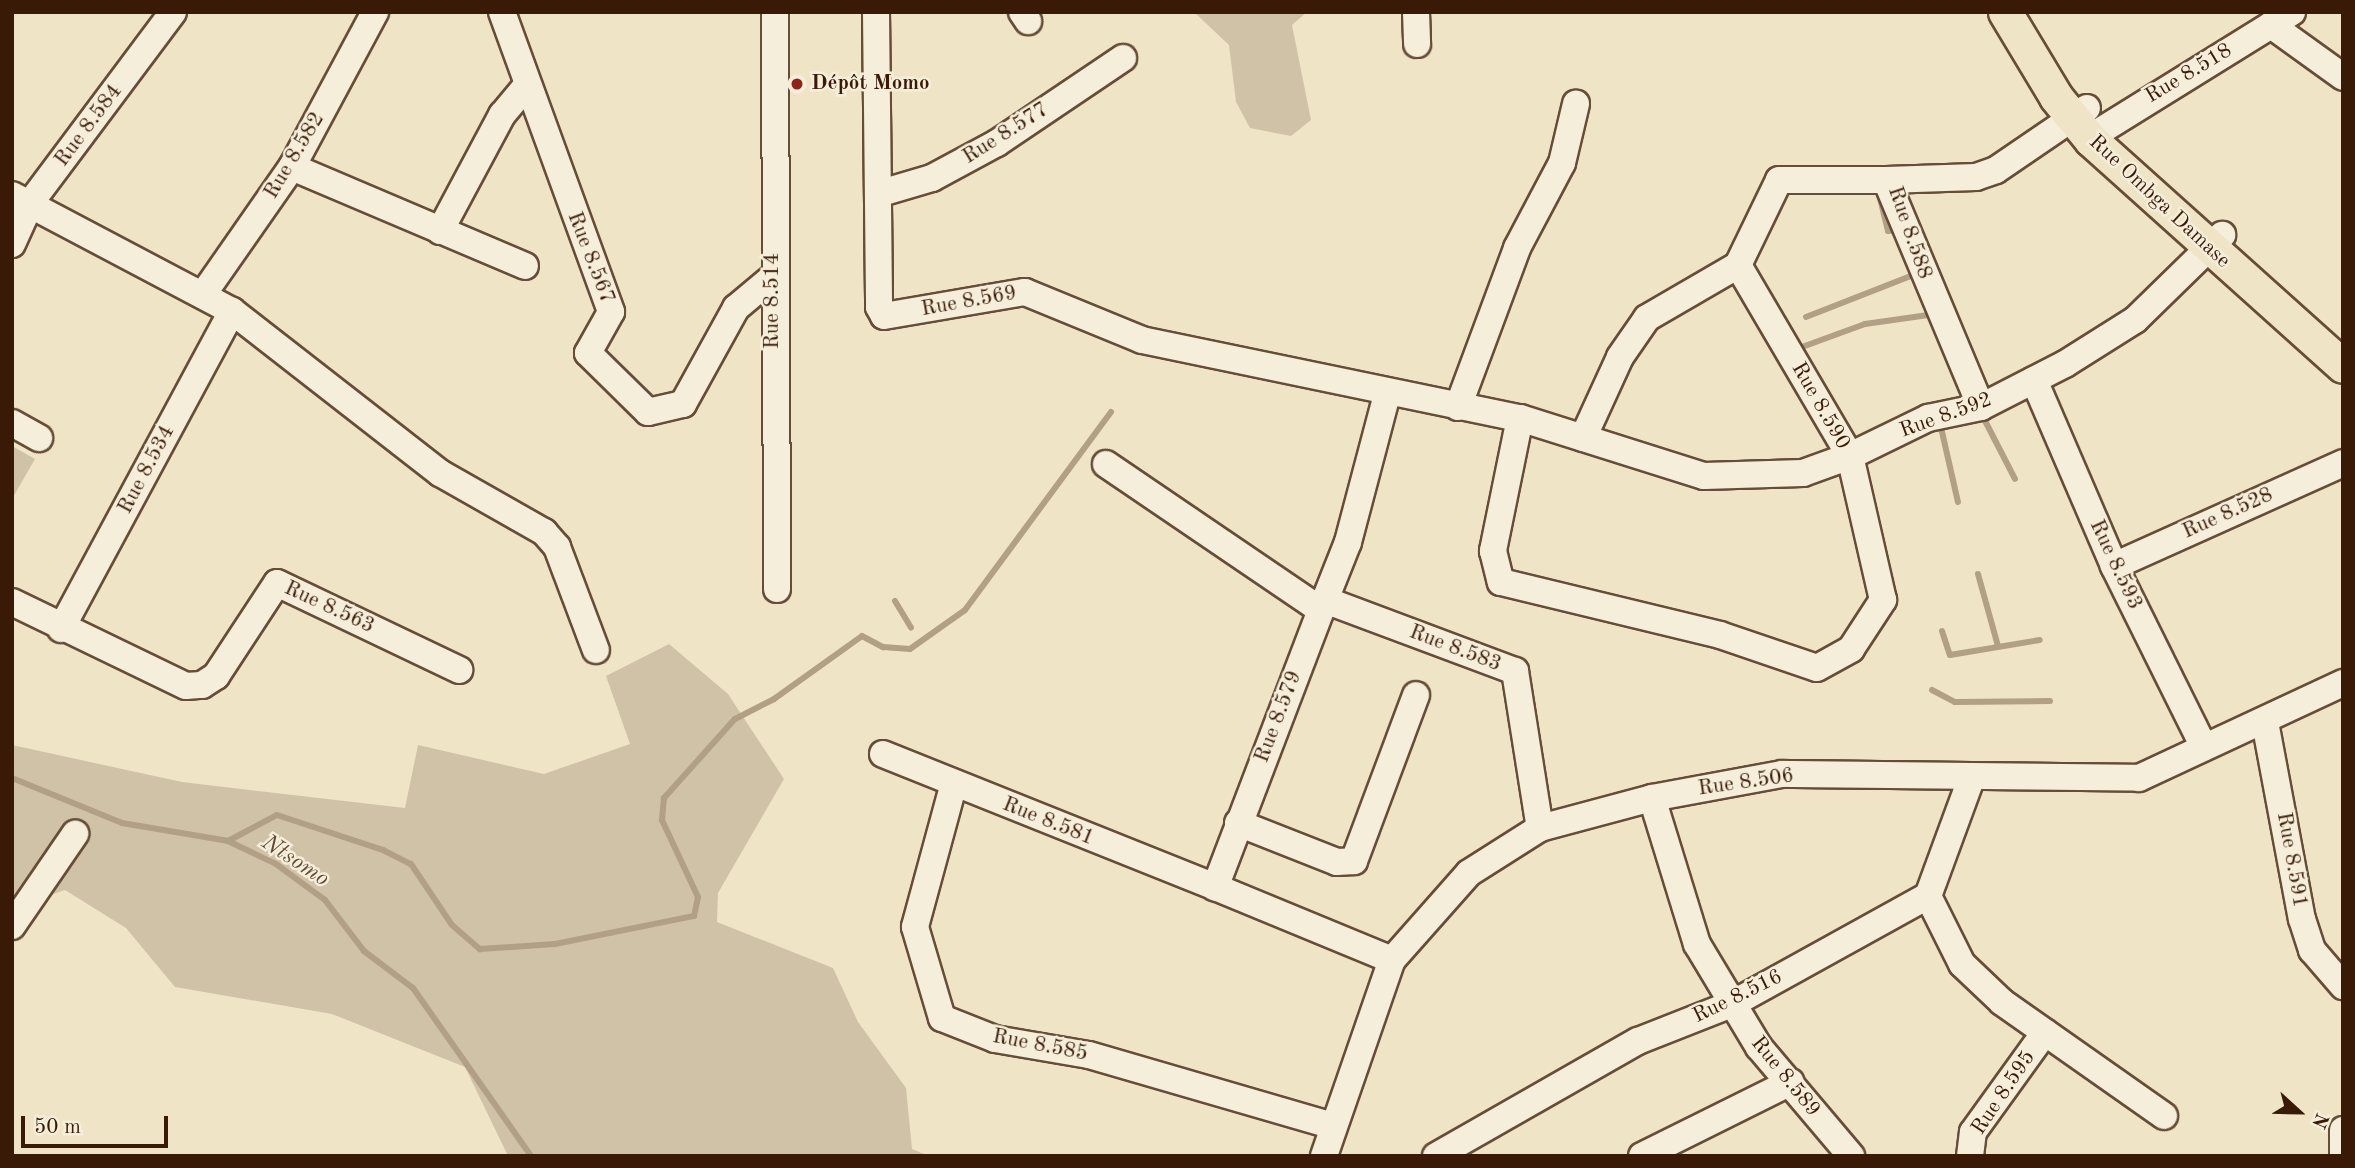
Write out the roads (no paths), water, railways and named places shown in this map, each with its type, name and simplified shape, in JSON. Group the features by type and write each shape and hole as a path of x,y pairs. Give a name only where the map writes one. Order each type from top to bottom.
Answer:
{"main road":[{"name":"Rue Ombga Damase","path":"2005,12 2087,122 2343,366"},
{"name":"Rue Ombga Damase","path":"2025,12 2087,122"},
{"name":"Rue Ombga Damase","path":"2214,241 2343,339"}],"street":[{"name":"Rue 8.584","path":"12,244 22,199 173,12"},
{"name":"Rue 8.582","path":"204,293 292,167 375,12"},
{"name":"Rue 8.567","path":"502,12 525,88 611,312 588,353 648,412 683,404 736,308 773,277"},
{"name":"Rue 8.514","path":"775,12 773,277 777,589"},
{"name":"Rue 8.569","path":"876,12 881,193 878,307 884,316 1026,292 1142,340 1387,394"},
{"path":"1416,12 1418,44"},
{"path":"2281,18 2343,77"},
{"name":"Rue 8.518","path":"2087,122 2281,18"},
{"name":"Rue 8.577","path":"881,193 932,178 997,143 1123,58"},
{"path":"440,231 502,115 525,88"},
{"path":"1458,407 1517,248 1562,163 1576,104"},
{"name":"Rue 8.588","path":"1981,407 1886,180 1986,174 2087,122"},
{"path":"292,167 525,266"},
{"path":"1583,438 1620,357 1647,318 1738,265 1779,180 1886,180"},
{"path":"22,199 204,293 233,311 440,473 544,532 557,547 596,650"},
{"name":"Rue 8.592","path":"1850,456 1928,418 1981,407 2034,380 2134,320 2214,241"},
{"name":"Rue 8.590","path":"1387,394 1520,418 1731,478 1803,473 1850,456 1738,265"},
{"name":"Rue 8.534","path":"61,629 233,311"},
{"name":"Rue 8.593","path":"2034,380 2114,566 2204,747"},
{"name":"Rue 8.579","path":"1214,887 1323,605 1363,492 1387,394"},
{"path":"1520,418 1493,551 1501,582 1720,635 1817,668 1851,649 1882,600 1850,456"},
{"path":"12,423 39,438"},
{"name":"Rue 8.528","path":"2114,566 2343,463"},
{"path":"1106,464 1323,605"},
{"name":"Rue 8.563","path":"12,603 61,629 186,686 202,685 216,676 277,583 459,670"},
{"name":"Rue 8.583","path":"1323,605 1515,671 1540,828"},
{"name":"Rue 8.506","path":"1324,1156 1392,960 1469,873 1540,828 1652,797 1782,774 1971,779 2139,778 2343,684"},
{"path":"1238,823 1337,862 1354,861 1416,695"},
{"name":"Rue 8.591","path":"2265,722 2302,919 2312,950 2343,986"},
{"name":"Rue 8.581","path":"884,754 1214,887"},
{"path":"1971,779 1928,896 1962,964 2045,1032 2164,1116"},
{"name":"Rue 8.585","path":"954,783 915,927 942,1018 995,1039 1089,1055 1333,1126"},
{"name":"Rue 8.589","path":"1652,797 1697,944 1732,1004 1851,1156"},
{"path":"12,926 75,834"},
{"path":"1214,887 1392,960"},
{"name":"Rue 8.516","path":"1436,1156 1638,1041 1732,1004 1928,896"},
{"name":"Rue 8.595","path":"1970,1156 1973,1132 2045,1032"},
{"path":"1642,1156 1791,1082"},
{"path":"2343,1130 2343,1156"}],"waterway":[{"path":"1878,190 1888,231 1901,230"},
{"path":"1806,317 1918,273"},
{"path":"1802,347 1865,324 1935,314"},
{"path":"228,841 277,815 383,850 411,864 452,925 480,949 555,944 694,916 698,897 662,820 664,798 735,719 774,699 862,636 883,647 910,649 965,610 1111,412"},
{"path":"1981,413 2015,479"},
{"path":"1940,423 1958,502"},
{"path":"1978,574 1998,646"},
{"path":"895,601 911,628"},
{"path":"1942,631 1950,655 2040,640"},
{"path":"1932,690 1955,702 2050,701"},
{"name":"Ntsomo","path":"12,778 122,823 228,841 276,864 325,900 364,951 413,988 531,1156"}],"place":[{"name":"Dépôt Momo","path":"797,84"}]}
